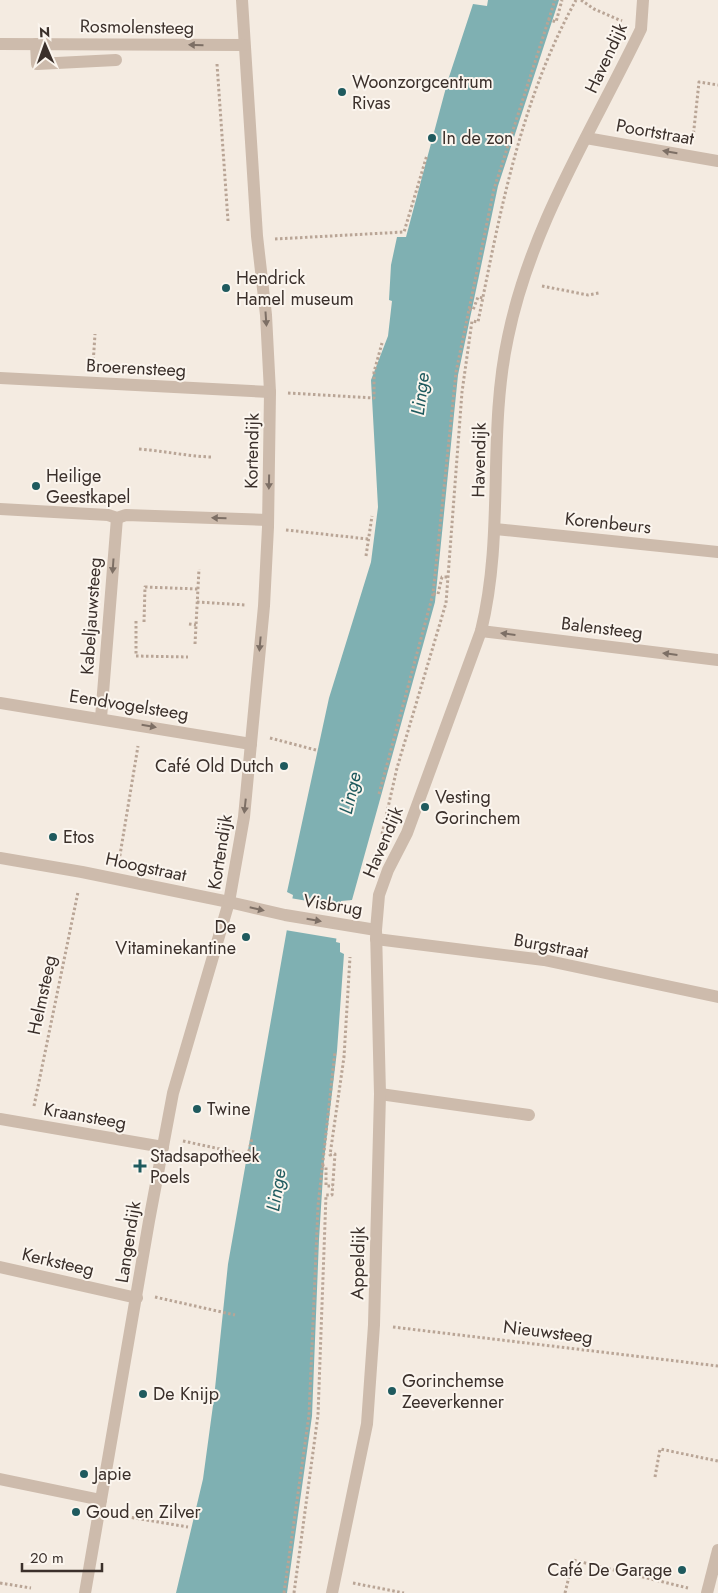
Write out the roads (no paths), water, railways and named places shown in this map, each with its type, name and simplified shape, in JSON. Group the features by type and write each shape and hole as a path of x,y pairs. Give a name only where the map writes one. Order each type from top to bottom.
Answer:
{"street":[{"name":"Kortendijk","path":"229,902 244,818 267,563 270,392 266,315 257,238 242,0"},
{"name":"Havendijk","path":"376,935 383,882 407,833 481,631 492,576 498,399 508,338 521,282 547,213 641,29 643,0"},
{"name":"Rosmolensteeg","path":"0,44 244,45"},
{"path":"36,44 37,64 116,60"},
{"name":"Poortstraat","path":"586,138 718,161"},
{"name":"Broerensteeg","path":"0,378 270,392"},
{"path":"0,508 108,515 117,518 126,515 268,523"},
{"name":"Kabeljauwsteeg","path":"101,718 117,518"},
{"name":"Korenbeurs","path":"495,529 718,552"},
{"name":"Balensteeg","path":"481,631 718,660"},
{"name":"Eendvogelsteeg","path":"0,703 141,725 252,739"},
{"name":"Hoogstraat","path":"0,858 82,872 285,915"},
{"name":"Langendijk","path":"85,1593 174,1093 229,902"},
{"name":"Visbrug","path":"285,915 342,925 376,935"},
{"name":"Burgstraat","path":"376,935 544,960 718,997"},
{"name":"Appeldijk","path":"332,1593 367,1424 374,1325 380,1094 376,935"},
{"path":"380,1094 529,1115"},
{"name":"Kraansteeg","path":"0,1119 164,1142"},
{"name":"Kerksteeg","path":"0,1267 137,1295"},
{"path":"0,1480 100,1506"},
{"path":"702,1592 718,1550"}],"water":[{"name":"Linge","path":"488,0 559,0 498,186 458,375 435,602 352,900 341,901 336,942 340,943 340,952 344,954 337,1051 324,1160 312,1416 287,1593 176,1593 203,1479 214,1398 228,1264 293,895 287,892 329,698 371,562 378,507 371,380 388,336 392,301 389,300 391,265 397,237 406,237 448,80 473,4 487,6"}],"place":[{"name":"Woonzorgcentrum Rivas","path":"342,92"},
{"name":"In de zon","path":"432,138"},
{"name":"Hendrick Hamel museum","path":"226,288"},
{"name":"Heilige Geestkapel","path":"36,486"},
{"name":"Café Old Dutch","path":"284,766"},
{"name":"Vesting Gorinchem","path":"425,807"},
{"name":"Etos","path":"53,837"},
{"name":"De Vitaminekantine","path":"246,937"},
{"name":"Twine","path":"197,1109"},
{"name":"Stadsapotheek Poels","path":"140,1166"},
{"name":"Gorinchemse Zeeverkenner","path":"392,1391"},
{"name":"De Knijp","path":"143,1394"},
{"name":"Japie","path":"84,1474"},
{"name":"Goud en Zilver","path":"76,1512"},
{"name":"Café De Garage","path":"682,1570"}]}
